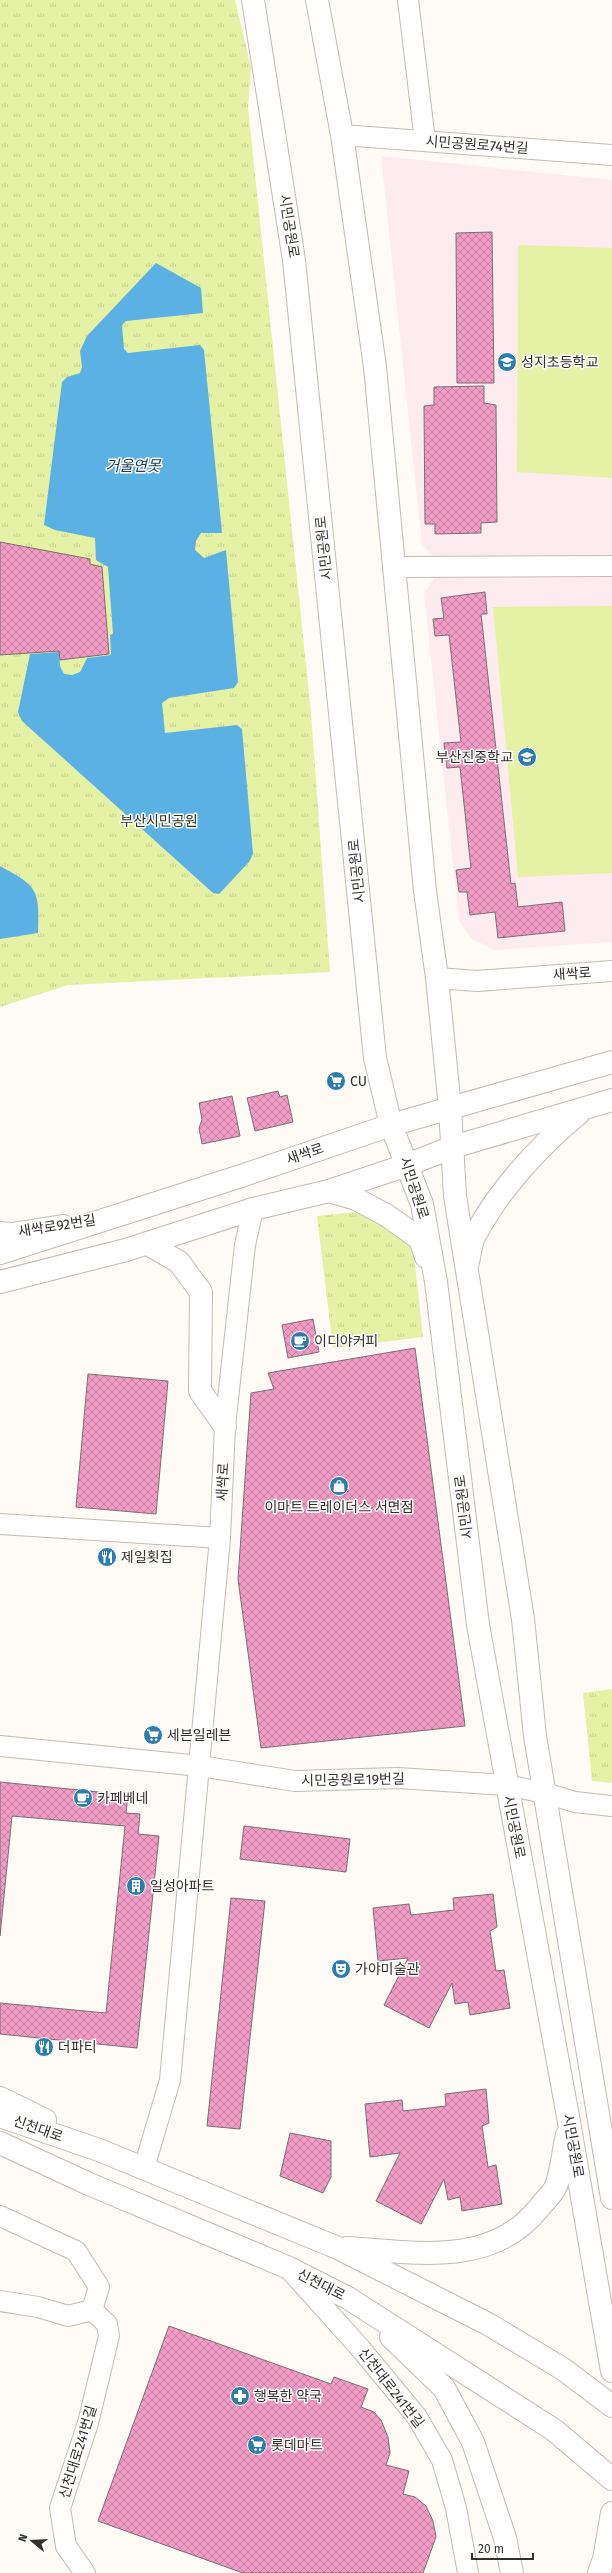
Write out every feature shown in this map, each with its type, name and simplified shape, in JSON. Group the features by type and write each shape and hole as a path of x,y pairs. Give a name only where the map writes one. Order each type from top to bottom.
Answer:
{"main road":[{"name":"시민공원로","path":"254,0 294,260 375,1058 391,1125 422,1204 436,1282 478,1625 506,1785 569,2122 612,2371"},
{"name":"시민공원로","path":"317,0 342,135 375,367 425,891 437,978 450,1108 455,1196 522,1619 535,1736 611,2190"},
{"name":"새싹로","path":"0,1253 391,1125 612,1062"},
{"path":"0,1283 148,1244 253,1210 329,1191 407,1165 453,1147 612,1100"},
{"path":"466,1270 474,1236 512,1182 551,1136 584,1108"},
{"path":"329,1191 356,1199 386,1214 420,1239 436,1282"},
{"name":"새싹로92번길","path":"0,1233 12,1234 113,1217"},
{"path":"148,1244 179,1262 200,1292 200,1391 225,1426"},
{"path":"0,2098 18,2105 99,2150"},
{"name":"신천대로","path":"0,2116 99,2150 338,2248 488,2324 563,2369 612,2406"},
{"path":"338,2248 441,2254 476,2249 509,2236 530,2220 556,2187 569,2122"},
{"name":"신천대로","path":"0,2143 89,2184 289,2268 348,2298 554,2430 612,2479"},
{"path":"0,2160 89,2184"},
{"path":"348,2298 444,2388 473,2442 505,2538 512,2573"},
{"path":"599,2573 604,2559 612,2513"}],"street":[{"path":"408,0 425,141"},
{"name":"시민공원로74번길","path":"342,135 612,155"},
{"path":"394,567 612,566"},
{"name":"새싹로","path":"437,978 477,981 612,971"},
{"name":"새싹로","path":"220,1538 225,1426 245,1245 253,1210"},
{"path":"0,1524 220,1538 170,2080 144,2168"},
{"name":"시민공원로19번길","path":"0,1746 200,1766 295,1781 398,1778 506,1785 545,1793 575,1802 612,1806"},
{"path":"0,2216 76,2251 99,2287 92,2310 68,2316 38,2307 0,2301"},
{"name":"신천대로241번길","path":"289,2268 361,2349 416,2417 442,2460 456,2508 468,2573"},
{"name":"신천대로241번길","path":"85,2573 66,2546 60,2508 88,2423 109,2336 108,2324 92,2310"}],"shaded area":[{"path":"381,156 612,180 612,942 495,950 472,939 459,921 424,593 443,566 422,545"}],"green space":[{"name":"부산시민공원","path":"0,0 235,0 251,67 248,107 311,713 330,972 68,985 0,1007"},
{"path":"518,245 612,248 612,478 517,472"},
{"path":"612,606 612,873 518,877 493,607"},
{"path":"355,1212 381,1224 413,1247 423,1337 333,1348 317,1216"},
{"path":"612,1689 612,1783 592,1781 583,1693"}],"water":[{"name":"거울연못","path":"156,263 201,288 203,313 126,321 122,325 124,349 128,353 200,345 204,350 222,533 201,533 196,541 195,550 204,558 226,550 238,682 234,688 169,698 162,703 165,733 237,725 242,729 253,854 249,862 219,894 213,893 22,721 18,712 30,654 59,652 60,666 64,674 72,675 80,672 87,658 111,655 110,635 113,634 108,567 96,560 95,538 55,530 44,525 62,382 67,377 80,373 82,367 80,351 87,336"},
{"path":"0,866 23,879 34,891 37,898 38,907 38,933 0,939"}],"building":[{"path":"492,232 494,383 457,383 456,233"},
{"path":"484,386 484,403 496,405 497,522 481,523 481,533 435,534 435,524 425,524 424,406 434,405 434,387"},
{"path":"0,542 90,559 90,564 102,567 109,654 60,660 59,651 0,655"},
{"path":"485,592 487,614 481,614 511,884 515,883 518,907 562,902 565,931 498,938 495,912 470,915 467,892 459,892 456,870 471,868 460,767 447,768 444,743 461,742 449,635 435,636 433,619 444,618 441,598"},
{"path":"278,1091 280,1097 287,1095 293,1122 255,1131 247,1098"},
{"path":"232,1096 240,1136 202,1144 199,1128 202,1120 199,1103"},
{"path":"313,1319 319,1352 288,1358 282,1325"},
{"name":"이마트 트레이더스 서면점","path":"415,1348 465,1726 261,1748 238,1579 251,1393 274,1389 268,1373"},
{"path":"88,1374 168,1381 156,1514 76,1507"},
{"name":"일성아파트","path":"0,1782 128,1795 126,1813 140,1814 138,1834 159,1836 137,2048 0,2034 0,2003 106,2013 125,1826 12,1816 0,1936"},
{"path":"244,1826 350,1839 346,1872 240,1859"},
{"path":"493,1894 497,1927 490,1931 496,1971 504,1970 510,2008 470,2015 468,2002 455,2004 452,1983 429,2028 384,2005 408,1958 378,1961 373,1908 409,1904 411,1915 454,1910 453,1898"},
{"path":"231,1898 265,1901 240,2129 207,2126"},
{"path":"486,2089 489,2123 482,2126 488,2167 496,2165 502,2204 462,2211 460,2197 448,2200 444,2179 421,2224 376,2201 400,2153 370,2157 365,2104 402,2100 403,2111 446,2106 445,2094"},
{"path":"290,2133 331,2141 331,2177 323,2193 280,2176"},
{"name":"롯데마트","path":"169,2326 331,2384 334,2377 368,2389 361,2407 374,2412 381,2420 388,2437 390,2453 386,2465 409,2471 403,2494 415,2497 426,2506 433,2521 436,2537 423,2573 243,2573 98,2521"}],"place":[{"name":"성지초등학교","path":"507,362"},
{"name":"부산진중학교","path":"527,757"},
{"name":"CU","path":"336,1081"},
{"name":"이디야커피","path":"300,1341"},
{"name":"이마트 트레이더스 서면점","path":"339,1486"},
{"name":"제일횟집","path":"107,1557"},
{"name":"세븐일레븐","path":"153,1735"},
{"name":"카페베네","path":"83,1798"},
{"name":"일성아파트","path":"136,1886"},
{"name":"가야미술관","path":"341,1969"},
{"name":"더파티","path":"44,2047"},
{"name":"행복한 약국","path":"240,2396"},
{"name":"롯데마트","path":"257,2445"}]}
